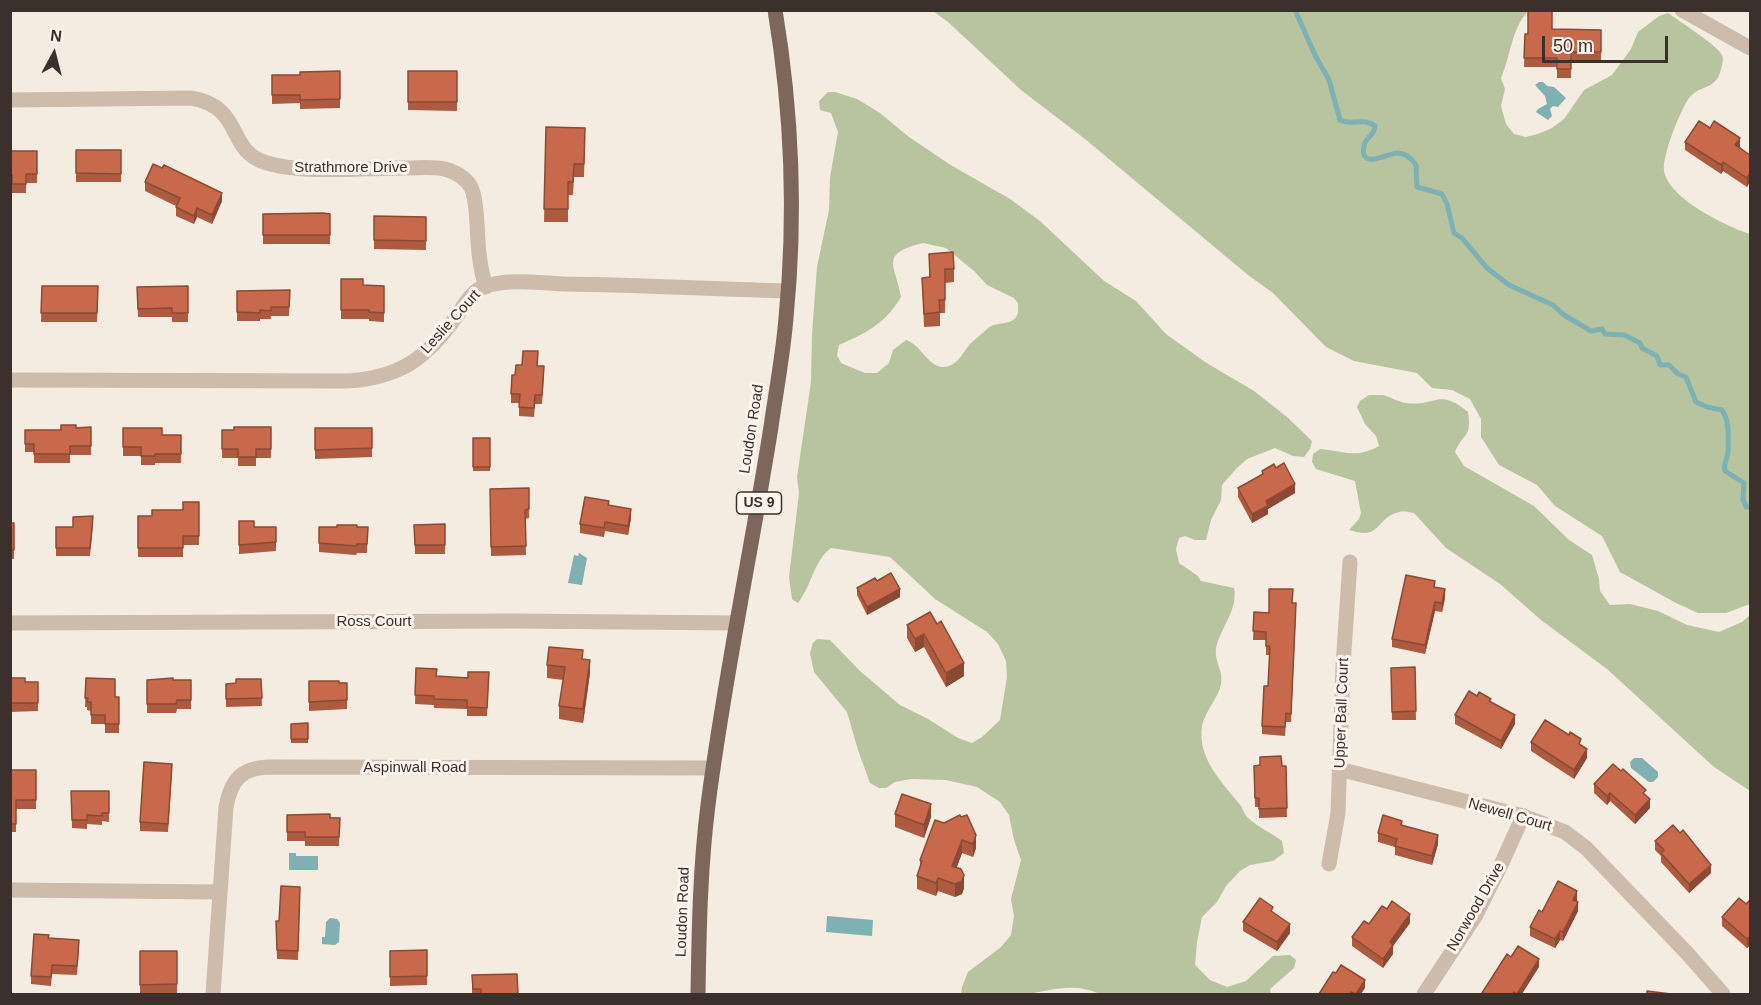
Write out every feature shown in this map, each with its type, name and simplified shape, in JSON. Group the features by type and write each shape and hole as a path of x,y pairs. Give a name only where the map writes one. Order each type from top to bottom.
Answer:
{"main road":[{"name":"Loudon Road","path":"698,994 700,894 704,837 713,768 776,392 788,291 791,171 786,96 775,10"}],"street":[{"path":"1682,10 1750,48"},
{"name":"Strathmore Drive","path":"10,100 191,98 210,103 224,113 230,120 241,146 265,163 304,169 427,168 452,172 464,178 473,194 480,266 486,286"},
{"name":"Leslie Court","path":"10,380 347,381 384,376 406,366 438,339 475,292 486,286 513,283 788,291"},
{"name":"Upper Ball Court","path":"1329,864 1337,822 1350,562"},
{"name":"Ross Court","path":"10,623 514,621 737,623"},
{"name":"Aspinwall Road","path":"213,994 226,807 230,788 240,776 254,769 713,768"},
{"name":"Newell Court","path":"1339,769 1523,816 1565,832 1586,848 1723,994"},
{"name":"Norwood Drive","path":"1424,994 1480,907 1523,816"},
{"path":"10,890 219,892"}],"green space":[{"path":"933,11 1528,11 1518,26 1501,78 1505,89 1501,106 1506,124 1514,134 1526,137 1552,128 1564,119 1584,90 1612,75 1631,49 1638,32 1659,16 1668,13 1698,34 1719,51 1723,57 1722,66 1715,81 1693,94 1685,104 1669,145 1664,171 1676,192 1687,201 1727,225 1750,234 1750,604 1726,613 1698,613 1620,572 1602,536 1555,506 1537,485 1499,465 1481,437 1481,419 1470,399 1452,390 1432,388 1417,373 1354,361 1326,347 1273,293 1248,275 1085,139 1021,90 948,22"},
{"path":"828,92 857,99 880,113 909,137 949,164 1010,199 1040,221 1104,281 1136,301 1166,334 1205,362 1254,391 1287,417 1312,441 1304,457 1293,456 1275,448 1247,459 1222,485 1221,500 1211,520 1206,540 1195,540 1185,536 1179,538 1176,549 1179,563 1198,576 1201,581 1234,588 1234,603 1216,649 1221,684 1202,726 1203,749 1213,770 1247,817 1282,841 1284,853 1273,861 1250,865 1240,871 1226,886 1217,902 1202,917 1195,965 1210,980 1227,987 1246,981 1273,956 1290,955 1296,960 1294,968 1270,989 1271,994 1100,994 1081,988 1072,988 1011,996 961,994 968,972 1001,947 1011,935 1014,916 1011,899 1021,860 1009,815 1000,802 977,787 946,780 911,779 895,782 886,788 879,788 870,783 847,712 814,672 810,653 817,639 830,640 860,671 900,705 958,738 972,743 1000,720 1007,677 1006,661 998,644 987,632 935,599 890,557 831,548 821,559 798,603 792,599 789,577 799,493 797,477 811,382 817,267 829,210 830,177 838,132 831,113 820,110 819,101","holes":["923,243 946,248 987,285 1014,298 1018,303 1016,317 1010,322 990,327 970,344 952,365 937,366 916,346 906,340 893,350 889,363 877,373 865,373 841,363 837,355 839,345 874,327 901,297 894,269 895,256 909,247"]},
{"path":"1369,395 1383,395 1400,402 1416,404 1443,399 1468,412 1468,431 1455,452 1464,466 1534,506 1569,540 1592,555 1600,591 1610,605 1630,604 1658,611 1687,625 1719,632 1742,622 1750,615 1750,791 1714,767 1607,669 1541,620 1500,584 1446,548 1414,513 1401,512 1391,515 1373,531 1367,533 1349,530 1359,519 1361,513 1355,481 1316,469 1312,462 1313,454 1320,449 1356,453 1379,446 1376,436 1365,424 1357,407 1360,401"}],"water":[{"path":"1539,82 1554,87 1566,98 1558,107 1553,106 1550,109 1552,116 1548,120 1536,112 1547,104 1545,96 1535,85"},
{"path":"579,553 587,558 582,585 568,583 574,555 578,556"},
{"path":"1634,758 1642,758 1658,772 1658,777 1653,782 1649,782 1631,768 1630,762"},
{"path":"289,853 296,853 296,856 318,856 318,870 289,870"},
{"path":"827,916 873,920 872,936 826,932"},
{"path":"330,918 337,919 340,923 339,942 335,945 322,944 326,922"}],"building":[{"path":"1528,10 1552,10 1552,29 1601,30 1601,52 1571,52 1571,69 1557,69 1557,58 1524,58 1525,34 1528,34"},
{"path":"340,71 340,99 300,100 300,95 272,95 272,75"},
{"path":"408,71 457,71 457,102 408,102"},
{"path":"1699,121 1710,128 1714,121 1740,138 1735,145 1750,155 1750,173 1747,178 1723,162 1721,165 1685,142"},
{"path":"546,127 585,128 584,164 574,164 573,182 568,182 568,209 544,209"},
{"path":"76,150 121,150 121,174 76,173"},
{"path":"10,151 37,151 37,174 26,174 26,184 12,184"},
{"path":"153,164 162,168 164,165 222,193 212,215 197,208 194,216 176,207 180,198 145,182"},
{"path":"263,214 330,214 330,235 263,235"},
{"path":"374,216 426,217 426,241 374,240"},
{"path":"953,252 954,269 945,269 945,300 939,300 940,312 924,314 922,278 930,277 929,254"},
{"path":"341,279 363,279 363,285 384,286 384,313 369,312 369,310 341,310"},
{"path":"42,286 98,286 97,313 41,313"},
{"path":"188,286 188,313 172,313 172,308 138,309 137,287"},
{"path":"290,290 289,307 271,307 271,311 260,310 260,313 237,312 237,291"},
{"path":"523,351 538,351 537,366 544,366 542,395 535,395 534,408 519,407 520,394 511,394 512,375 515,375 516,365 522,365"},
{"path":"61,425 76,425 76,428 91,427 91,446 70,446 70,454 34,454 34,444 25,444 25,430 61,430"},
{"path":"234,427 271,427 271,449 256,449 256,457 238,457 238,449 222,449 222,430 234,430"},
{"path":"123,428 162,428 162,435 181,435 181,454 141,456 141,447 123,447"},
{"path":"315,428 372,428 372,448 315,450"},
{"path":"473,438 490,438 490,467 473,467"},
{"path":"1284,463 1295,484 1266,501 1268,506 1252,514 1238,488 1263,474 1262,471 1274,464 1276,468"},
{"path":"529,488 529,509 525,510 526,546 491,547 490,489"},
{"path":"585,497 609,501 608,505 631,509 628,526 605,522 604,528 580,524"},
{"path":"183,502 199,502 199,536 183,536 183,548 138,548 138,516 152,516 152,510 183,510"},
{"path":"93,516 90,548 56,548 56,527 73,527 73,517"},
{"path":"239,521 254,521 254,527 276,527 276,542 239,545"},
{"path":"10,523 14,523 14,550 10,550"},
{"path":"445,524 445,545 415,545 414,525"},
{"path":"337,525 368,527 367,544 356,546 319,543 319,527 337,527"},
{"path":"891,573 900,589 867,607 857,588 875,578 877,581"},
{"path":"1406,575 1435,581 1434,587 1445,589 1442,603 1435,602 1425,645 1392,639"},
{"path":"1269,589 1293,589 1292,603 1296,603 1291,714 1286,713 1285,727 1262,726 1264,686 1268,686 1270,646 1266,646 1266,632 1253,631 1254,612 1269,613"},
{"path":"930,612 937,624 941,621 964,663 946,673 924,634 915,639 907,625"},
{"path":"549,647 583,650 582,659 590,660 583,709 559,706 565,667 547,665"},
{"path":"1415,667 1416,711 1392,712 1391,668"},
{"path":"416,668 437,669 436,676 468,678 468,672 489,672 487,708 467,707 467,700 434,699 434,696 415,695"},
{"path":"10,678 25,678 25,682 38,682 38,703 10,703"},
{"path":"86,678 115,679 115,697 119,697 119,724 105,724 105,715 91,715 91,702 87,702 88,698 85,698"},
{"path":"173,678 173,680 191,680 191,700 177,700 176,704 147,704 147,680"},
{"path":"236,679 261,679 262,698 226,699 226,684 236,683"},
{"path":"309,681 347,683 347,700 309,702"},
{"path":"1469,691 1477,696 1479,692 1491,699 1489,701 1515,715 1501,741 1455,715"},
{"path":"1545,720 1569,735 1570,732 1581,739 1579,744 1587,749 1574,770 1531,742"},
{"path":"308,723 308,739 291,739 291,724"},
{"path":"1281,756 1282,766 1286,766 1287,808 1259,809 1259,798 1255,798 1254,766 1260,765 1260,757"},
{"path":"144,762 172,764 168,824 140,822"},
{"path":"1613,764 1621,771 1623,769 1646,790 1643,793 1650,799 1635,815 1610,793 1607,796 1594,784"},
{"path":"10,770 36,770 36,800 16,800 16,824 10,824"},
{"path":"71,791 109,791 109,813 102,813 102,816 87,815 87,820 72,820"},
{"path":"902,794 931,804 924,825 895,814"},
{"path":"330,814 330,818 340,818 339,837 305,837 305,832 287,832 287,815"},
{"path":"960,815 961,817 967,815 976,835 973,844 962,840 952,866 961,869 964,875 962,881 955,884 938,878 936,883 917,876 922,861 920,860 935,820 944,823"},
{"path":"1383,815 1402,821 1401,825 1438,835 1432,856 1395,846 1397,839 1378,833"},
{"path":"1673,825 1680,833 1683,830 1711,865 1689,884 1661,853 1664,850 1655,841"},
{"path":"1558,881 1577,891 1573,900 1578,902 1563,932 1560,931 1555,939 1530,927 1539,910 1542,912"},
{"path":"281,886 300,887 298,951 277,950 276,921 279,921"},
{"path":"1260,898 1273,907 1271,911 1290,924 1277,942 1243,922"},
{"path":"1739,898 1746,904 1750,902 1750,938 1747,939 1722,917"},
{"path":"1392,901 1410,914 1390,942 1393,945 1383,959 1352,937 1364,921 1369,924 1382,906 1387,909"},
{"path":"34,934 49,935 48,938 79,940 77,966 52,965 51,977 31,976"},
{"path":"1518,946 1539,959 1517,994 1514,992 1512,994 1482,993 1507,954 1511,957"},
{"path":"427,950 427,976 390,977 390,951"},
{"path":"140,951 177,951 177,984 140,985"},
{"path":"1341,965 1365,980 1356,994 1351,992 1350,994 1319,994 1333,972 1336,973"},
{"path":"517,974 518,994 481,994 481,989 473,989 472,975"},
{"path":"1647,991 1671,994 1647,994"}],"waterway":[{"path":"1295,10 1329,80 1340,120 1367,122 1375,126 1365,143 1366,158 1376,159 1397,153 1408,157 1416,165 1417,187 1442,194 1447,204 1454,233 1462,238 1487,268 1509,285 1553,305 1564,315 1591,331 1602,329 1605,334 1624,335 1640,343 1642,348 1657,356 1660,365 1669,365 1678,374 1686,377 1696,402 1722,410 1725,414 1728,435 1725,471 1744,483 1743,499 1746,507 1750,507"}]}
